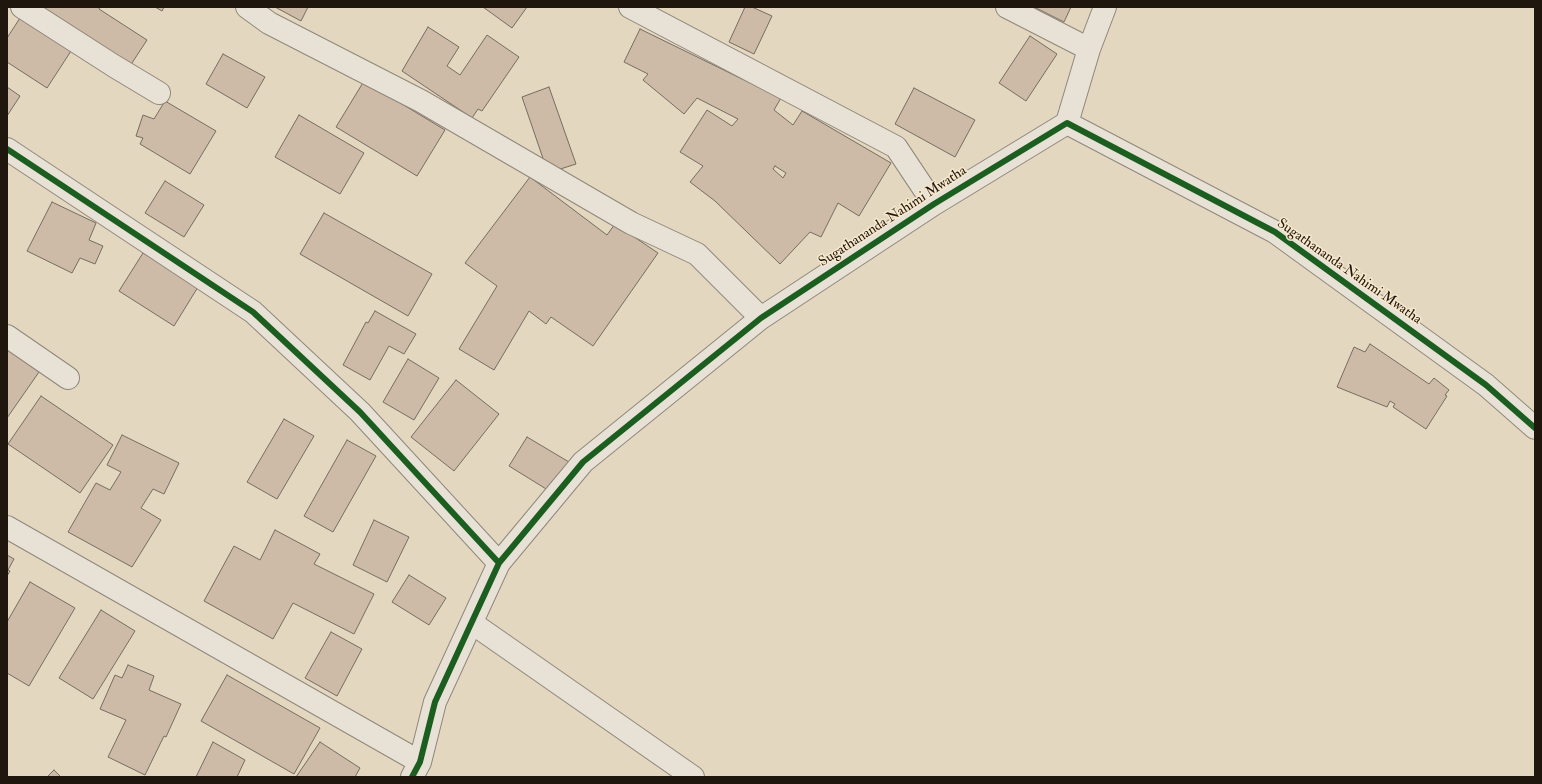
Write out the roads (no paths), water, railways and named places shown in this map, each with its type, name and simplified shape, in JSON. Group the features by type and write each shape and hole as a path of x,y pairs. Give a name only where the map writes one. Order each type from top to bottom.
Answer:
{"street":[{"path":"22,7 159,93"},
{"path":"247,7 269,23 421,101 631,222 697,254 761,318"},
{"path":"630,7 896,147 934,204"},
{"path":"1007,7 1089,49"},
{"path":"1067,123 1089,49 1105,7"},
{"name":"Sugathananda Nahimi Mwatha","path":"416,769 435,702 499,563 583,462 761,318 934,204 1067,123 1275,232 1486,384 1535,428"},
{"path":"7,149 253,312 360,412 499,563"},
{"path":"7,336 68,378"},
{"path":"7,527 416,769"},
{"path":"472,623 694,777"}]}
